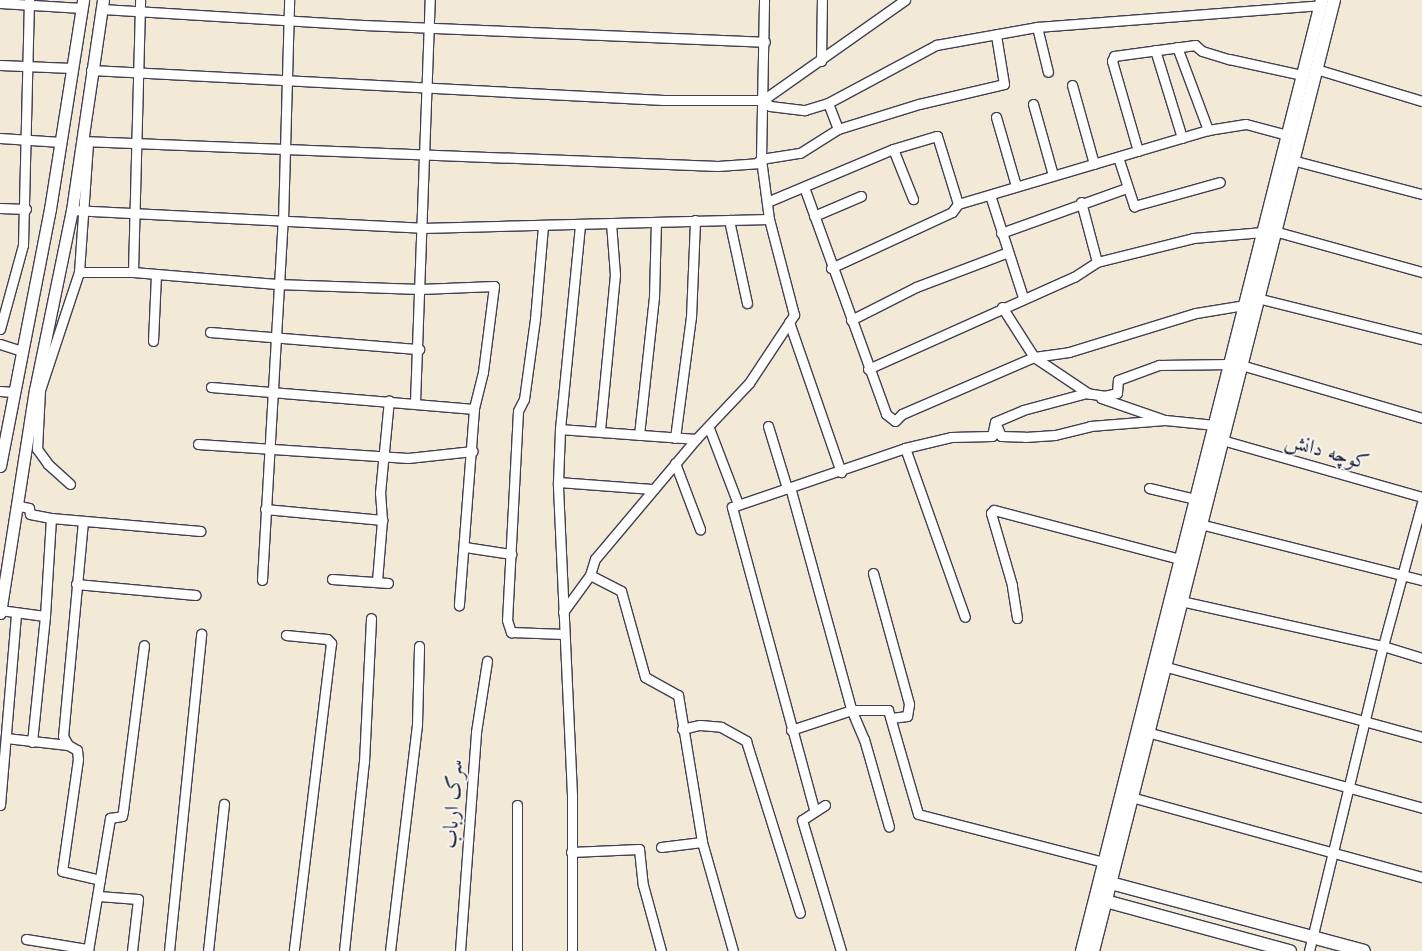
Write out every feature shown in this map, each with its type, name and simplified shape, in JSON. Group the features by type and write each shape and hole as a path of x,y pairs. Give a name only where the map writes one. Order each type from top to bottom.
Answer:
{"main road":[{"path":"1110,863 1131,797 1222,440 1245,305 1292,160 1334,0"},
{"path":"1093,951 1101,900 1180,559 1215,426 1257,298 1287,135 1322,3"},
{"path":"1105,882 1364,951"},
{"path":"1082,951 1101,900"},
{"path":"1101,900 1290,951"}],"street":[{"path":"133,272 137,212 140,0"},
{"path":"262,580 276,284 282,221 283,150 290,0"},
{"path":"415,402 419,350 422,156 430,0"},
{"path":"563,612 590,575 595,559 652,489 749,383 794,315 769,219 761,159 764,0"},
{"path":"821,61 822,0"},
{"path":"91,70 286,83 663,100 763,100 906,0"},
{"path":"0,329 22,256 26,209 25,139 28,2"},
{"path":"0,3 83,4 61,142 1,449 0,466"},
{"path":"763,100 770,106 798,110 828,103 936,45 1037,28 1322,3"},
{"path":"70,484 48,464 38,449 40,390 79,272 84,210 85,142 91,70 102,4 140,12 288,22 764,42"},
{"path":"1037,28 1048,72"},
{"path":"85,142 718,166 757,163 761,159 800,153 838,129 919,104 1004,84 996,35"},
{"path":"1138,151 1112,58 1195,45 1202,51 1229,59 1302,75"},
{"path":"1177,47 1208,130"},
{"path":"1155,50 1182,138"},
{"path":"0,64 72,68"},
{"path":"1316,69 1422,101"},
{"path":"1072,85 1094,164"},
{"path":"828,103 838,129"},
{"path":"1034,104 1053,175"},
{"path":"996,117 1016,186"},
{"path":"831,268 952,212 958,204 1053,175 1208,130 1246,124 1287,135"},
{"path":"767,202 893,149 936,136 958,204"},
{"path":"0,138 61,142"},
{"path":"45,616 0,612 19,506 35,390 85,142"},
{"path":"893,149 913,199"},
{"path":"1118,157 1133,204 1138,206 1220,182"},
{"path":"1292,160 1422,194"},
{"path":"804,187 868,369 886,414 895,421 902,414 1034,357 1069,352 1196,313 1245,305"},
{"path":"1001,233 1081,202 1128,188"},
{"path":"990,195 1023,297"},
{"path":"814,216 862,196"},
{"path":"1081,202 1097,262"},
{"path":"0,208 26,209"},
{"path":"72,210 422,228 769,219"},
{"path":"676,438 691,317 695,220"},
{"path":"729,220 747,303"},
{"path":"639,434 654,297 656,222"},
{"path":"600,430 615,274 610,223"},
{"path":"572,951 572,795 558,482 560,428 580,225"},
{"path":"542,226 535,319 524,399 518,411 507,620 511,632 564,634"},
{"path":"868,369 1023,297 1074,276 1097,262 1193,238 1269,232 1422,272"},
{"path":"851,320 916,287 1008,252"},
{"path":"79,272 133,272 276,284 420,289 494,286 474,409 473,451 459,605"},
{"path":"153,341 156,274"},
{"path":"1257,298 1422,339"},
{"path":"1002,307 1034,357 1086,393 1165,420"},
{"path":"789,322 841,472"},
{"path":"210,332 274,336 419,350"},
{"path":"0,344 21,351"},
{"path":"995,422 1023,410 1086,393 1104,396 1117,393 1118,380 1159,365 1236,365 1422,418"},
{"path":"211,387 415,402 474,409"},
{"path":"0,391 13,392"},
{"path":"377,581 382,520 380,492 385,457 389,400"},
{"path":"995,422 1001,436 1025,437 1055,435 1090,426 1165,420 1215,426"},
{"path":"814,809 732,508 738,504 841,472 906,448 951,437 992,436 995,422"},
{"path":"768,426 788,487 852,710 864,739 889,827"},
{"path":"560,428 696,439"},
{"path":"709,428 738,504"},
{"name":"کوچه دانش","path":"1222,440 1422,497"},
{"path":"198,444 408,458 473,451"},
{"path":"906,448 965,617"},
{"path":"675,463 700,529"},
{"path":"558,482 652,489"},
{"path":"1149,488 1195,499"},
{"path":"1309,951 1367,722 1383,646 1422,504"},
{"path":"19,506 29,508 30,514 51,518 200,531"},
{"path":"265,509 382,520"},
{"path":"1016,618 1012,586 991,514 994,510 1180,559"},
{"path":"32,742 45,616 51,518"},
{"path":"68,745 63,736 82,521"},
{"path":"1200,524 1422,580"},
{"path":"465,547 511,554"},
{"path":"873,573 909,704 907,716 891,718"},
{"path":"590,575 621,591 645,677 678,695 682,729 702,842 733,951"},
{"path":"332,579 377,581 388,584"},
{"path":"76,584 195,595"},
{"path":"1181,601 1383,646 1422,658"},
{"path":"0,805 16,614"},
{"path":"344,951 364,762 371,618"},
{"path":"169,951 201,634"},
{"path":"286,635 327,639 331,643 294,951"},
{"path":"26,939 88,950 110,818 122,816 144,645"},
{"path":"390,951 417,724 419,646"},
{"name":"سرک ارباب","path":"460,951 475,741 487,661"},
{"path":"1163,666 1422,737"},
{"path":"791,730 852,710 888,710 918,814 1110,863"},
{"path":"682,729 700,725 721,727 746,741 800,913"},
{"path":"1147,732 1350,790 1422,808"},
{"path":"6,738 68,745 77,750 78,759 62,871 100,880"},
{"path":"1131,797 1422,877"},
{"path":"208,951 224,804"},
{"path":"517,805 517,951"},
{"path":"825,805 814,809 802,820 841,951"},
{"path":"660,846 702,842"},
{"path":"571,852 639,849 643,885 661,951"},
{"path":"98,896 138,899 132,951"}]}
